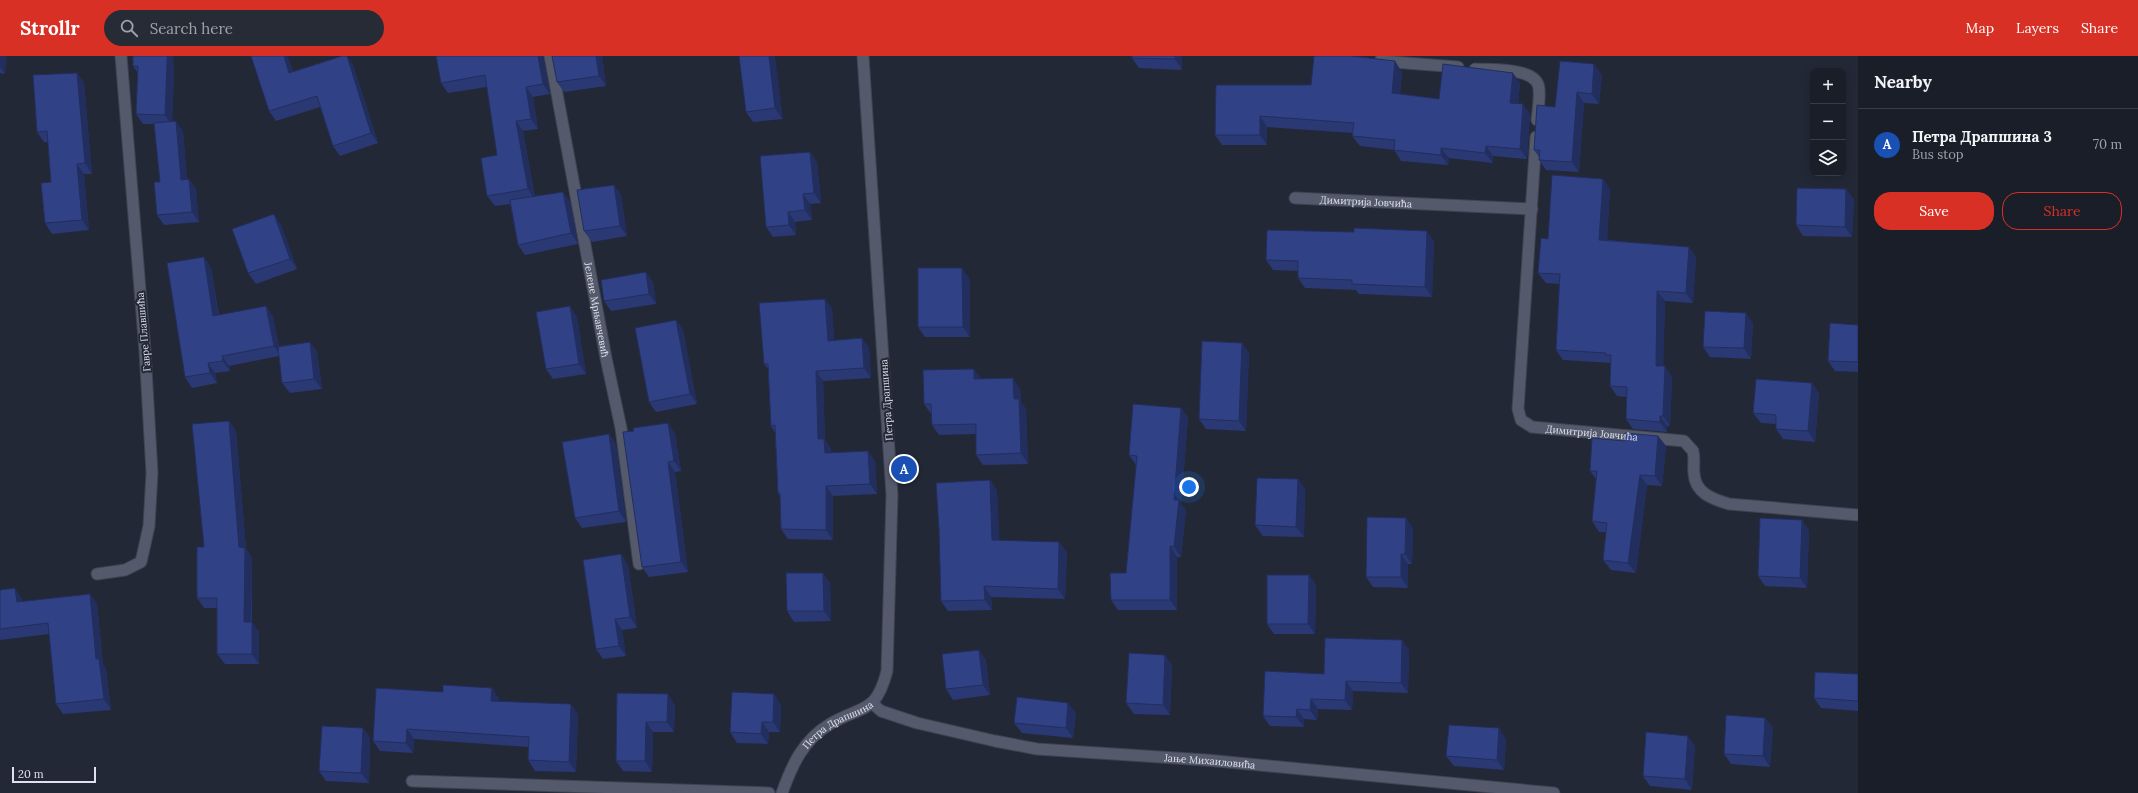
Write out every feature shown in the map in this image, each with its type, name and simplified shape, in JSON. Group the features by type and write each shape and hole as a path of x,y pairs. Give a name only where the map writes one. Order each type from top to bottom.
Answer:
{"street":[{"name":"Гавре Плавшића","path":"97,574 125,570 141,562 149,526 152,473 145,351 121,56"},
{"name":"Јелене Мрњавчевић","path":"550,56 606,358 621,428 638,564"},
{"name":"Петра Драпшина","path":"782,793 800,750 829,725 861,711 872,703 882,690 887,671 892,495 863,56"},
{"name":"Димитрија Јовчића","path":"1372,60 1527,73 1534,77 1539,88 1518,409 1522,420 1526,424 1532,427 1684,441 1693,452 1694,476 1699,490 1717,500 1729,504 1858,516"},
{"name":"Димитрија Јовчића","path":"1295,198 1532,210"},
{"name":"Јање Михаиловића","path":"872,703 881,711 917,723 1037,749 1206,760 1554,793"},
{"path":"412,781 768,793"}],"building":[{"path":"133,56 167,56 165,115 136,114 138,66 133,66"},
{"path":"251,56 284,56 289,73 342,56 347,56 371,133 333,146 317,96 269,111"},
{"path":"436,56 538,56 543,84 526,87 531,119 516,121 528,189 487,196 481,158 497,155 485,75 441,83"},
{"path":"552,56 596,56 599,76 557,82"},
{"path":"739,56 769,56 775,108 746,112"},
{"path":"1132,56 1175,56 1175,59 1132,58"},
{"path":"1314,56 1351,56 1395,61 1392,93 1439,99 1443,64 1513,73 1510,103 1523,104 1520,149 1486,146 1485,153 1441,148 1441,155 1394,150 1395,140 1352,136 1354,123 1260,116 1260,135 1215,135 1216,85 1311,85"},
{"path":"1560,61 1594,64 1592,94 1577,92 1572,162 1539,160 1540,150 1534,150 1537,105 1555,107"},
{"path":"77,73 85,163 77,164 82,220 45,223 41,183 51,182 47,131 37,132 33,75"},
{"path":"176,121 181,180 189,179 192,212 157,215 154,182 160,182 154,123"},
{"path":"810,152 814,193 803,194 805,210 788,212 789,225 766,227 760,156"},
{"path":"1552,175 1603,179 1599,240 1689,247 1686,293 1657,291 1656,366 1665,366 1663,416 1660,416 1660,422 1626,419 1627,387 1610,386 1611,355 1606,355 1606,353 1556,350 1560,274 1538,273 1541,238 1548,239"},
{"path":"614,185 620,226 584,231 577,190"},
{"path":"1797,188 1846,189 1845,227 1796,225"},
{"path":"563,192 571,233 518,245 510,200"},
{"path":"274,214 290,259 248,273 232,229"},
{"path":"1354,228 1427,231 1425,287 1352,284 1352,280 1298,278 1298,261 1266,260 1267,230 1354,232"},
{"path":"204,257 213,316 266,306 274,346 222,356 223,361 208,363 210,373 185,377 167,263"},
{"path":"918,268 962,268 963,327 918,327"},
{"path":"646,272 649,294 604,301 601,280"},
{"path":"825,299 828,341 862,338 864,368 816,371 818,439 824,439 825,453 868,451 870,484 826,486 826,530 781,529 775,425 771,426 768,364 764,364 759,303"},
{"path":"570,306 579,364 546,369 536,312"},
{"path":"1705,311 1746,313 1744,348 1703,347"},
{"path":"676,320 690,394 649,402 635,328"},
{"path":"1830,323 1858,325 1858,362 1828,361"},
{"path":"1202,341 1242,343 1239,421 1199,419"},
{"path":"310,342 314,379 282,383 278,347"},
{"path":"974,369 974,379 1013,378 1014,399 1019,399 1021,453 976,455 976,424 932,425 931,404 924,404 923,370"},
{"path":"1756,379 1812,383 1808,431 1776,429 1776,415 1753,413"},
{"path":"1133,404 1181,408 1174,500 1179,500 1174,547 1170,546 1170,600 1111,600 1110,573 1126,573 1137,456 1129,455"},
{"path":"229,421 239,547 245,548 244,622 252,622 252,654 217,654 217,598 197,598 197,547 204,547 192,424"},
{"path":"668,423 674,461 668,462 681,562 642,567 623,432 634,431 633,428"},
{"path":"1625,433 1658,436 1655,476 1640,475 1628,563 1603,560 1607,523 1592,521 1597,471 1590,471 1592,438 1625,441"},
{"path":"609,434 619,511 575,518 562,442"},
{"path":"1257,478 1298,479 1296,527 1255,525"},
{"path":"990,480 992,540 1059,542 1058,589 984,586 985,600 941,601 936,483"},
{"path":"1367,517 1406,518 1405,554 1401,554 1401,577 1366,577"},
{"path":"1760,518 1802,520 1800,578 1758,576"},
{"path":"621,554 630,617 615,619 619,646 596,649 583,560"},
{"path":"786,573 823,573 824,611 787,611"},
{"path":"1267,575 1309,575 1308,624 1267,624"},
{"path":"15,588 17,602 90,594 96,659 99,659 104,699 56,704 48,623 0,629 0,590"},
{"path":"1325,638 1402,640 1401,683 1346,681 1345,700 1311,699 1310,710 1297,709 1296,717 1263,716 1265,671 1324,674"},
{"path":"979,650 983,685 946,689 942,654"},
{"path":"1129,653 1165,655 1163,705 1126,703"},
{"path":"1815,672 1858,674 1858,701 1814,698"},
{"path":"443,685 492,688 491,701 571,704 569,762 528,760 529,737 407,729 406,743 373,741 376,688 443,692"},
{"path":"732,692 774,694 773,722 762,722 761,734 730,732"},
{"path":"617,693 668,694 667,722 646,722 645,761 616,761"},
{"path":"1017,697 1068,703 1066,728 1014,723"},
{"path":"1726,715 1765,718 1763,756 1724,754"},
{"path":"1449,725 1499,728 1497,760 1446,756"},
{"path":"322,726 363,728 361,773 319,771"},
{"path":"1646,732 1688,736 1685,779 1643,776"}],"place":[{"name":"Петра Драпшина 3","path":"904,469"}]}
